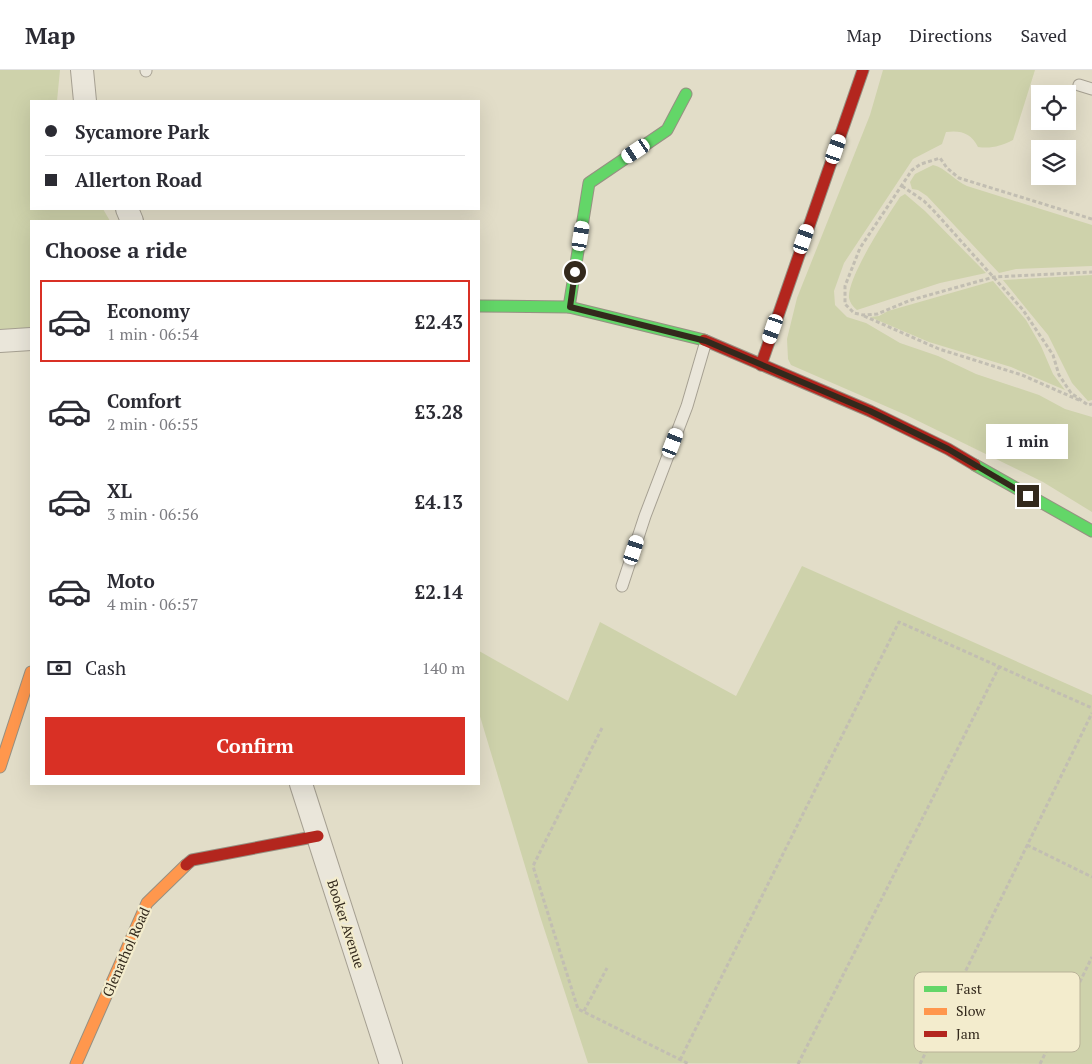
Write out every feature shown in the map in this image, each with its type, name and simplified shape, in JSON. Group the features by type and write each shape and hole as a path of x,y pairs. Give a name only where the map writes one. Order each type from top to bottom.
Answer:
{"street":[{"path":"82,70 85,100"},
{"path":"761,364 863,70"},
{"path":"570,307 589,183 667,130 686,94"},
{"path":"480,306 570,307 706,341 870,411 948,449 1092,531"},
{"path":"0,341 30,339"},
{"path":"0,767 30,675"},
{"name":"Booker Avenue","path":"301,785 391,1064"},
{"name":"Glenathol Road","path":"76,1064 147,903 192,860 318,836"}],"lane":[{"path":"1079,85 1092,89"},
{"path":"622,586 645,516 687,406 706,341"}],"path":[{"path":"1090,404 1022,374 938,350 863,316 854,314 845,304 845,286 860,248 912,170 921,164 940,158 947,168 959,178 1092,219"},
{"path":"902,186 924,201 1023,310 1053,356 1059,375 1072,393 1090,404"},
{"path":"863,316 877,314 911,300 994,277 1092,272"},
{"path":"680,1060 899,622 1092,708"},
{"path":"798,1064 998,667"},
{"path":"965,972 1092,713"},
{"path":"602,728 533,866 578,1009 689,1064"},
{"path":"1027,845 1092,877"},
{"path":"1080,982 1092,957"},
{"path":"584,1011 607,968"},
{"path":"920,1064 926,1052"},
{"path":"1040,1064 1046,1052"}],"green space":[{"path":"0,70 60,70 57,100 30,100 30,210 104,210 109,220 30,220 30,331 0,334"},
{"path":"883,70 1035,70 1013,140 987,148 978,147 972,138 961,132 946,132 942,144 913,159 844,263 834,291 835,305 847,317 866,323 900,343 938,356 976,374 1039,395 1065,409 1092,417 1092,512 1043,482 906,415 791,365 788,359 787,339 797,298 870,115"},
{"path":"933,165 967,186 1092,225 1092,266 1016,269 999,273 927,196 918,190 912,189 910,182 915,174"},
{"path":"905,194 925,211 986,273 940,283 857,310 849,298 854,276 878,232 900,197"},
{"path":"1092,275 1092,400 1088,401 1072,383 1048,335 1003,280"},
{"path":"993,281 1026,320 1041,346 1053,374 1065,390 1011,367 929,342 870,317 879,316 888,311"},
{"path":"802,566 1092,695 1092,1064 588,1063 540,916 480,716 480,652 568,701 600,622 736,696"}],"traffic: fast":[{"path":"569,307 589,183 667,130 686,94"},
{"path":"480,306 569,307 704,340"},
{"path":"975,465 1092,531"}],"traffic: slow":[{"path":"0,767 30,675"},
{"path":"76,1064 147,903 186,865"}],"traffic: jam":[{"path":"761,365 863,70"},
{"path":"704,340 870,411 948,449 975,465"},
{"path":"186,865 192,860 318,836"}],"route":[{"path":"575,272 570,307 706,341 870,411 948,449 1028,496"}]}
